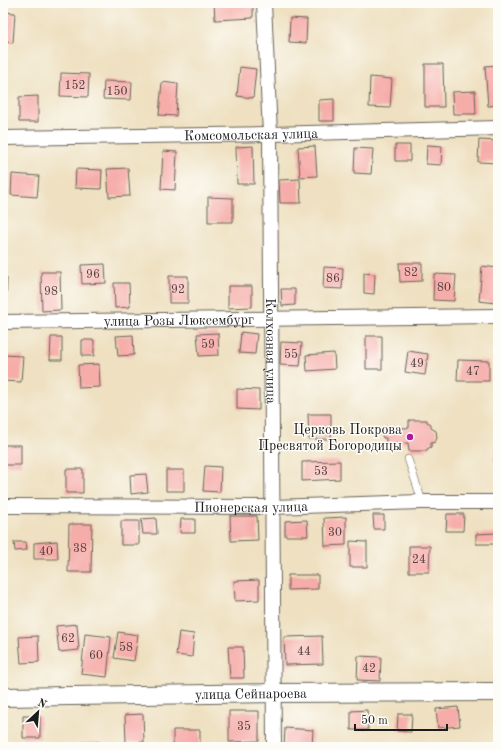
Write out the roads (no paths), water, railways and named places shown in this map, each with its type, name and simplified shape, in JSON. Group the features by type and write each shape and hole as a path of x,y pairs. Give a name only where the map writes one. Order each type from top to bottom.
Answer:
{"street":[{"name":"Колхозная улица","path":"264,3 270,134 275,693 274,747"},
{"name":"Комсомольская улица","path":"3,138 270,134 498,128"},
{"name":"улица Розы Люксембург","path":"3,322 498,316"},
{"name":"Пионерская улица","path":"3,506 273,507 420,502 498,502"},
{"name":"улица Сейнароева","path":"3,697 275,693 498,692"}],"lane":[{"path":"408,459 420,495 420,502"}],"place":[{"name":"Церковь Покрова Пресвятой Богородицы","path":"410,437"}]}
